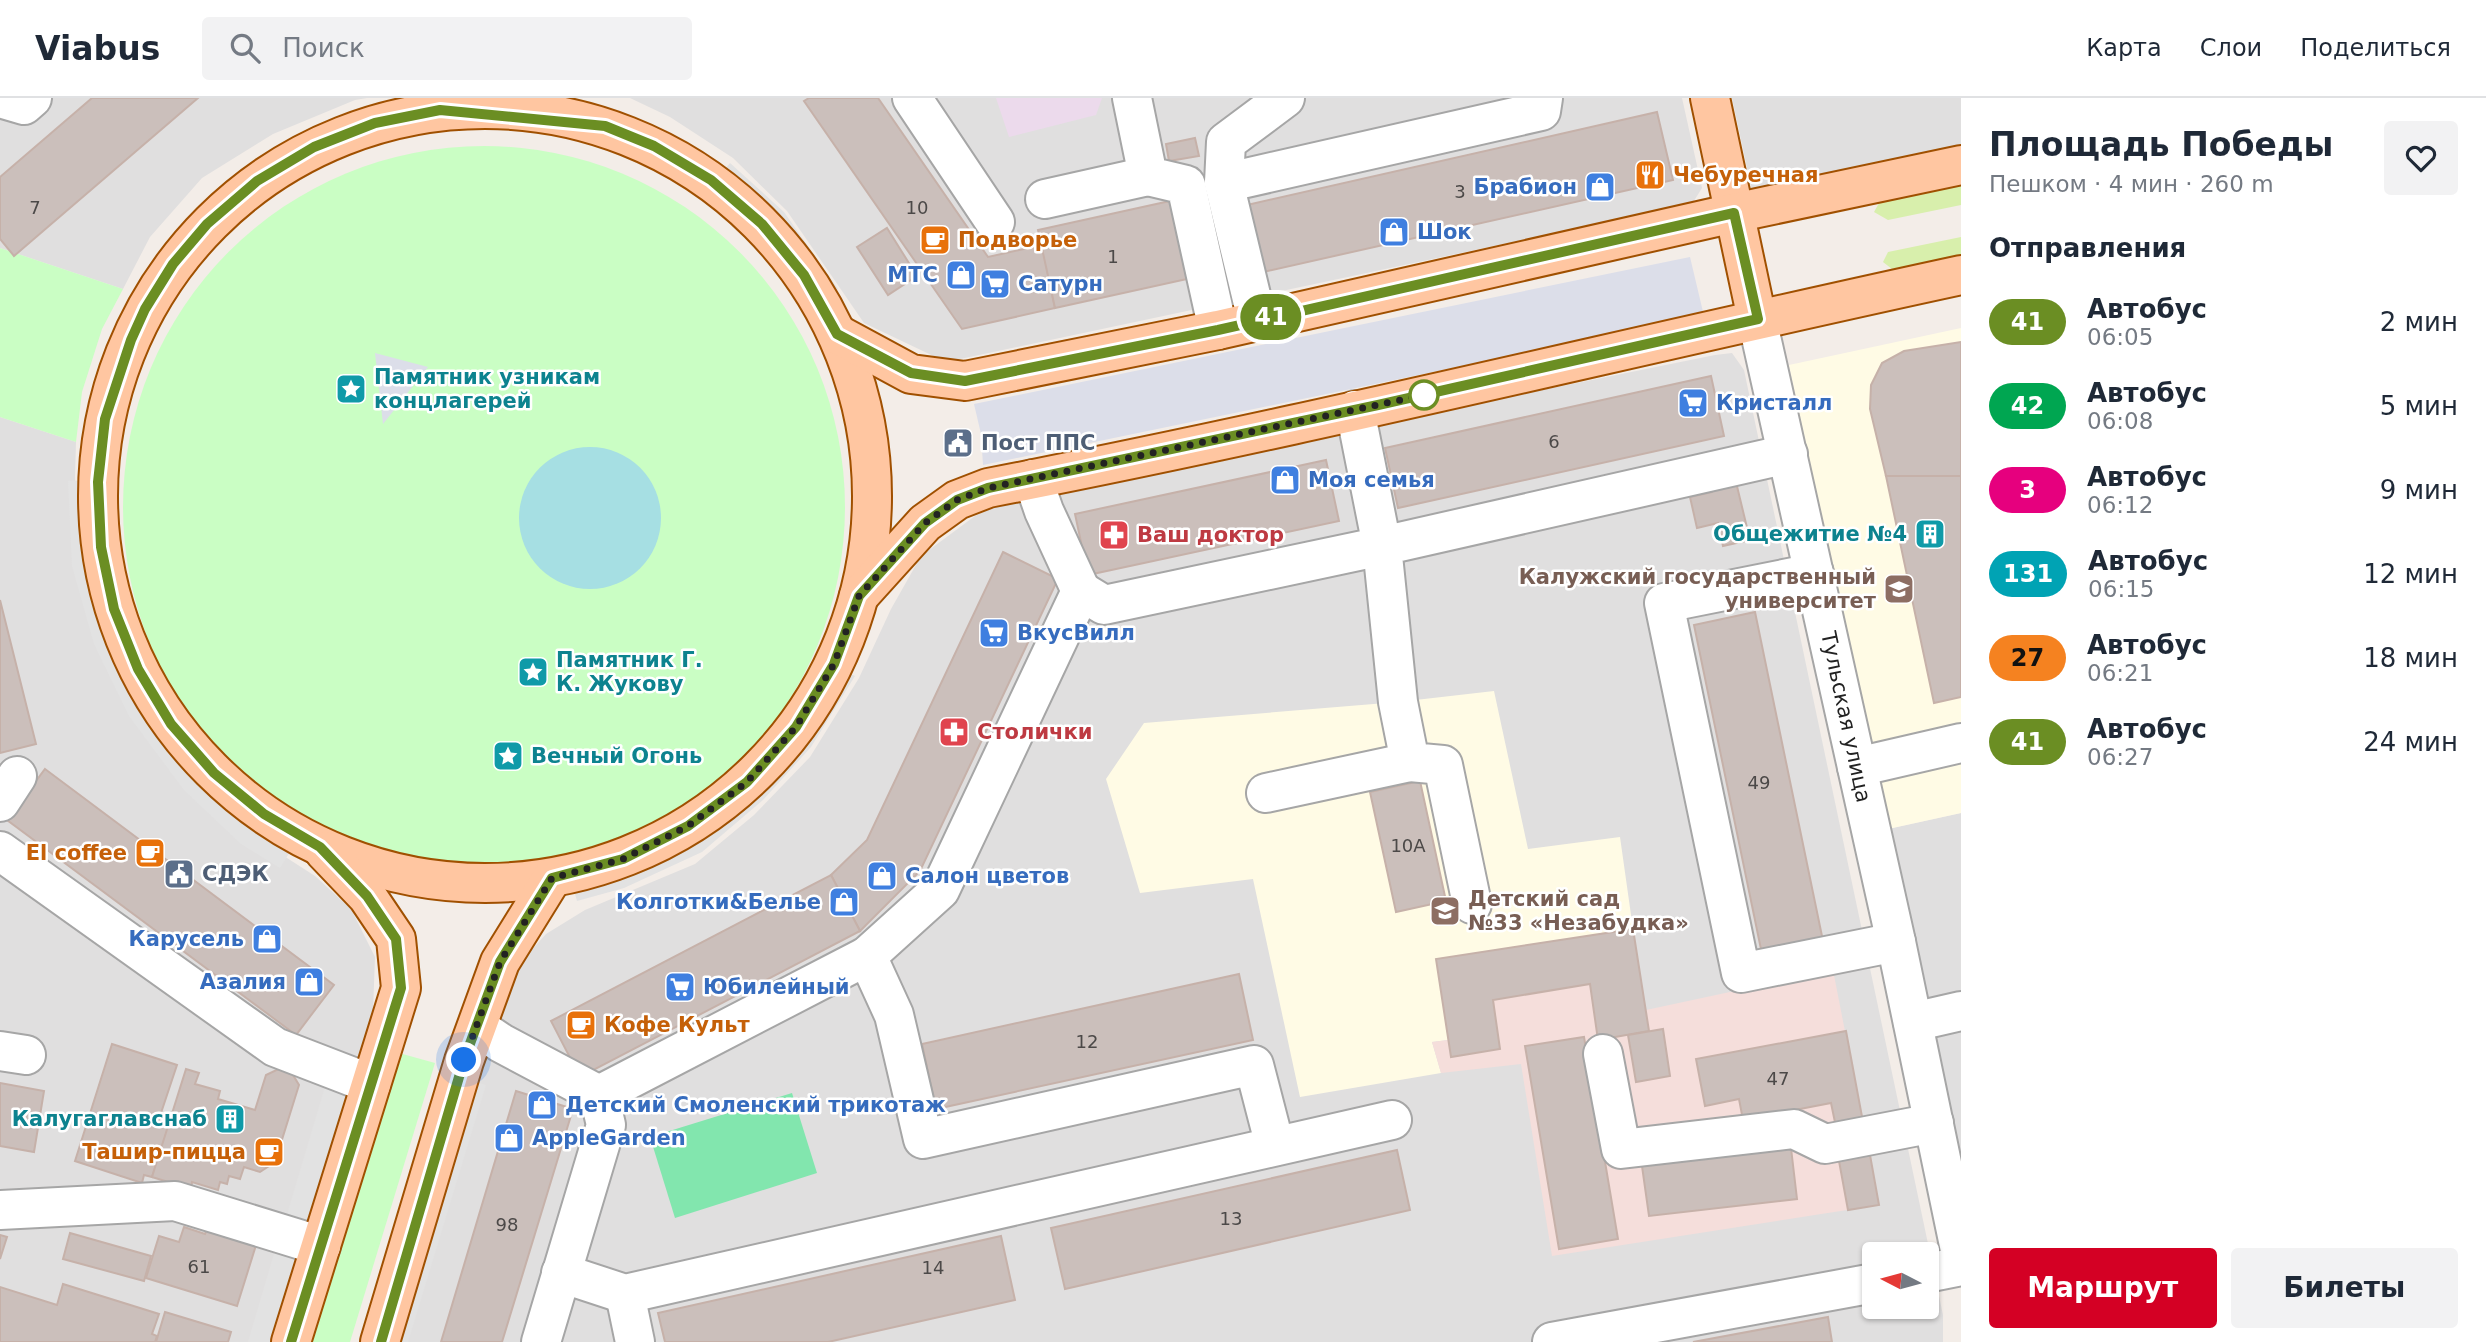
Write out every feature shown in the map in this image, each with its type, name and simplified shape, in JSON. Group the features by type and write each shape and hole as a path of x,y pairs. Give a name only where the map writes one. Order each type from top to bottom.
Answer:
{"main road":[{"path":"578,98 605,126"},
{"name":"Тульская улица","path":"1710,98 1758,319"},
{"path":"446,104 605,126 654,146 711,180 762,224 804,275 837,334 865,417 871,461 871,529 859,596 834,664 796,727 747,782 688,826 623,859 552,878 474,884 396,873 320,847 264,814 214,773 171,724 138,669 114,609 101,547 98,482 105,419 131,340 145,309 173,264 207,224 257,181 314,147 375,123 446,104"},
{"path":"837,334 911,373 965,381 1218,330 1734,213 1961,165"},
{"path":"859,596 925,523 957,500 988,488 1355,410 1961,275"},
{"path":"291,1342 401,988 396,939 367,896 320,847"},
{"path":"380,1342 464,1060 500,962 552,878"}],"street":[{"path":"0,98 24,105 32,98"},
{"path":"912,98 995,222"},
{"path":"1132,98 1148,176"},
{"path":"1257,320 1224,183 1226,142 1285,98"},
{"path":"1224,183 1541,111 1543,98"},
{"path":"1045,199 1148,176 1185,185 1218,330"},
{"name":"Тульская улица","path":"1758,319 1896,942 1961,1255"},
{"path":"1355,410 1382,547 1398,702 1409,762"},
{"path":"1033,479 1044,511 1081,592 1104,606 1382,547 1788,454"},
{"path":"1814,573 1664,603 1741,973 1896,942"},
{"path":"599,1096 867,956 940,890 1081,592"},
{"path":"1857,767 1961,743"},
{"path":"1266,793 1409,762 1443,765 1472,904"},
{"path":"0,851 275,1047 371,1084"},
{"path":"867,956 894,1015 923,1139 1254,1065 1275,1146"},
{"path":"1913,1022 1961,1011"},
{"path":"477,1027 501,1043 599,1096 606,1125 541,1342"},
{"path":"1603,1054 1621,1149 1794,1129 1825,1144 1934,1123"},
{"path":"561,1273 625,1294 1392,1120"},
{"path":"0,1210 175,1201 321,1246"},
{"path":"1939,1271 1961,1266"},
{"path":"1552,1342 1862,1285"},
{"path":"625,1294 635,1342"}],"shaded area":[{"path":"0,98 367,98 355,100 273,134 202,178 150,237 123,289 0,248"},
{"path":"630,98 1682,98 1702,188 1692,204 946,362 864,323 787,211 733,158 670,117"},
{"path":"996,98 1102,98 1096,115 1009,137"},
{"path":"1732,98 1961,98 1961,147 1752,191"},
{"path":"730,163 784,212 838,289 825,298 772,222 720,175"},
{"path":"1690,257 1704,316 983,465 981,434 974,404"},
{"name":"Калужский государственный университет","path":"1961,328 1961,813 1888,829 1789,365"},
{"path":"375,353 428,367 383,424"},
{"path":"1732,353 1744,370 1928,1242 1862,1242 1862,1320 1939,1320 1939,1296 1943,1315 1943,1342 398,1342 502,999 518,965 546,934 585,910 695,864 754,815 810,757 859,678 891,609 921,556 975,516 1017,497"},
{"path":"0,417 76,442 75,477 82,573 136,710 245,831 315,876 351,909 375,957 373,1011 268,1342 0,1342"},
{"path":"92,480 97,549 110,611 133,673 166,727 208,777 294,845 280,868 241,844 184,790 129,716 94,644 72,566 68,481"},
{"path":"839,668 855,676 811,747 763,800 702,852 624,888 577,901 571,880 620,869 692,833 753,786 799,734"},
{"name":"Детский сад №33 «Незабудка»","path":"1494,691 1528,849 1620,837 1633,929 1436,959 1448,1040 1432,1042 1441,1073 1300,1097 1253,879 1140,893 1106,779 1144,723 1398,702"},
{"path":"1961,813 1961,1176 1888,829"},
{"path":"1633,929 1646,1010 1833,970 1879,1205 1552,1256 1521,1064 1441,1073 1432,1042 1448,1040 1436,959"},
{"path":"463,1078 486,1085 408,1342 384,1342"},
{"path":"327,1080 356,1089 311,1237 283,1228"},
{"path":"276,1247 305,1256 279,1342 248,1342"}],"green space":[{"path":"484,146 554,153 622,174 685,207 739,252 784,306 817,369 838,437 845,507 838,577 817,645 784,708 739,762 685,807 622,840 554,861 484,868 414,861 346,840 283,807 229,762 184,708 151,645 130,577 123,507 130,437 151,369 184,306 229,252 283,207 346,174 414,153"},
{"path":"1961,180 1961,205 1888,220 1874,212 1883,196"},
{"path":"1961,237 1961,255 1892,269 1883,262 1888,252"},
{"path":"0,248 123,289 102,329 82,392 76,442 0,417"},
{"path":"399,1053 435,1063 350,1342 310,1342"},
{"path":"792,1093 817,1173 675,1218 650,1137"}],"water":[{"path":"590,447 617,453 640,468 655,491 661,518 655,545 640,568 617,583 590,589 563,583 540,568 525,545 519,518 525,491 540,468 563,453"}],"building":[{"path":"92,98 198,98 14,256 0,239 0,177"},
{"path":"809,98 878,98 988,257 1042,245 1055,308 962,329 804,101"},
{"path":"1657,112 1673,180 1263,272 1247,205"},
{"path":"1195,138 1199,156 1169,161 1166,144"},
{"path":"1170,201 1187,279 1055,308 1038,230"},
{"path":"887,228 917,276 888,295 857,247"},
{"path":"1961,342 1961,476 1886,476 1870,409 1871,385 1882,363 1904,351"},
{"path":"1711,376 1724,436 1398,508 1385,448"},
{"name":"Пост ППС","path":"964,431 968,456 958,457 951,451 949,441 954,432"},
{"path":"1326,460 1339,521 1088,575 1075,514"},
{"name":"Общежитие №4","path":"1886,476 1961,476 1961,697 1934,703"},
{"path":"1735,478 1750,540 1723,546 1718,523 1697,528 1690,497 1712,492 1710,484"},
{"path":"1003,552 1058,579 920,871 860,931 831,875 867,840"},
{"path":"0,600 36,744 0,753"},
{"path":"1755,612 1823,941 1762,954 1694,625"},
{"path":"45,769 334,985 296,1035 7,820"},
{"path":"1420,781 1446,901 1396,912 1370,792"},
{"path":"831,875 860,931 580,1077 551,1021"},
{"path":"1633,929 1649,1031 1598,1040 1590,984 1493,1000 1500,1049 1451,1057 1436,959"},
{"path":"1239,974 1253,1040 936,1109 922,1044"},
{"path":"1663,1029 1670,1076 1636,1082 1628,1035"},
{"path":"1846,1031 1863,1122 1836,1127 1831,1103 1743,1120 1739,1099 1705,1106 1696,1059"},
{"path":"1584,1037 1618,1239 1559,1249 1525,1046"},
{"path":"112,1044 177,1065 157,1125 168,1128 152,1177 144,1175 142,1183 75,1161"},
{"name":"Калугаглавснаб","path":"287,1065 299,1085 275,1162 260,1172 244,1167 240,1179 229,1176 227,1184 220,1182 218,1190 192,1182 191,1189 152,1177 186,1069 199,1073 195,1084 220,1091 218,1099 255,1110 266,1075"},
{"path":"0,1083 44,1091 34,1152 0,1146"},
{"path":"516,1091 573,1109 502,1342 441,1342"},
{"path":"1791,1148 1797,1199 1649,1216 1642,1166"},
{"path":"1397,1150 1410,1210 1065,1289 1051,1228"},
{"path":"1870,1155 1879,1205 1848,1210 1839,1161"},
{"path":"184,1227 205,1234 208,1227 257,1242 237,1306 146,1278 159,1236 179,1242"},
{"path":"70,1233 151,1256 144,1281 63,1259"},
{"path":"0,1235 7,1237 0,1259"},
{"path":"1001,1236 1015,1300 828,1342 665,1342 658,1313"},
{"path":"63,1284 159,1314 152,1334 157,1336 155,1342 0,1342 0,1287 57,1305"},
{"path":"165,1312 231,1332 228,1342 156,1342"},
{"path":"1828,1317 1832,1342 1693,1342"}],"bus line":[{"name":"41","path":"291,1342 401,988 396,939 367,896 320,847 264,814 214,773 171,724 138,669 114,609 101,547 98,482 105,419 131,340 145,309 173,264 207,224 257,181 314,147 375,123 440,110 605,126 654,146 711,180 762,224 804,275 837,334 911,373 965,381 1218,330 1734,213 1758,319 1378,405 988,488 957,500 925,523 859,596 834,664 796,727 747,782 688,826 623,859 552,878 500,962 464,1060 381,1342"}],"place":[{"name":"Чебуречная","path":"1650,175"},
{"name":"Брабион","path":"1600,187"},
{"name":"Шок","path":"1394,232"},
{"name":"Подворье","path":"935,240"},
{"name":"МТС","path":"961,275"},
{"name":"Сатурн","path":"995,284"},
{"name":"Памятник узникам концлагерей","path":"351,389"},
{"name":"Кристалл","path":"1693,403"},
{"name":"Пост ППС","path":"958,443"},
{"name":"Моя семья","path":"1285,480"},
{"name":"Общежитие №4","path":"1930,534"},
{"name":"Ваш доктор","path":"1114,535"},
{"name":"Калужский государственный университет","path":"1899,589"},
{"name":"ВкусВилл","path":"994,633"},
{"name":"Памятник Г. К. Жукову","path":"533,672"},
{"name":"Столички","path":"954,732"},
{"name":"Вечный Огонь","path":"508,756"},
{"name":"El coffee","path":"150,853"},
{"name":"СДЭК","path":"179,874"},
{"name":"Салон цветов","path":"882,876"},
{"name":"Колготки&Белье","path":"844,902"},
{"name":"Детский сад №33 «Незабудка»","path":"1445,911"},
{"name":"Карусель","path":"267,939"},
{"name":"Азалия","path":"309,982"},
{"name":"Юбилейный","path":"680,987"},
{"name":"Кофе Культ","path":"581,1025"},
{"name":"Детский Смоленский трикотаж","path":"542,1105"},
{"name":"Калугаглавснаб","path":"230,1119"},
{"name":"AppleGarden","path":"509,1138"},
{"name":"Ташир-пицца","path":"269,1152"}],"route":[{"path":"464,1060 500,962 552,878 623,859 688,826 747,782 796,727 834,664 859,596 925,523 957,500 988,488 1424,395"}]}
